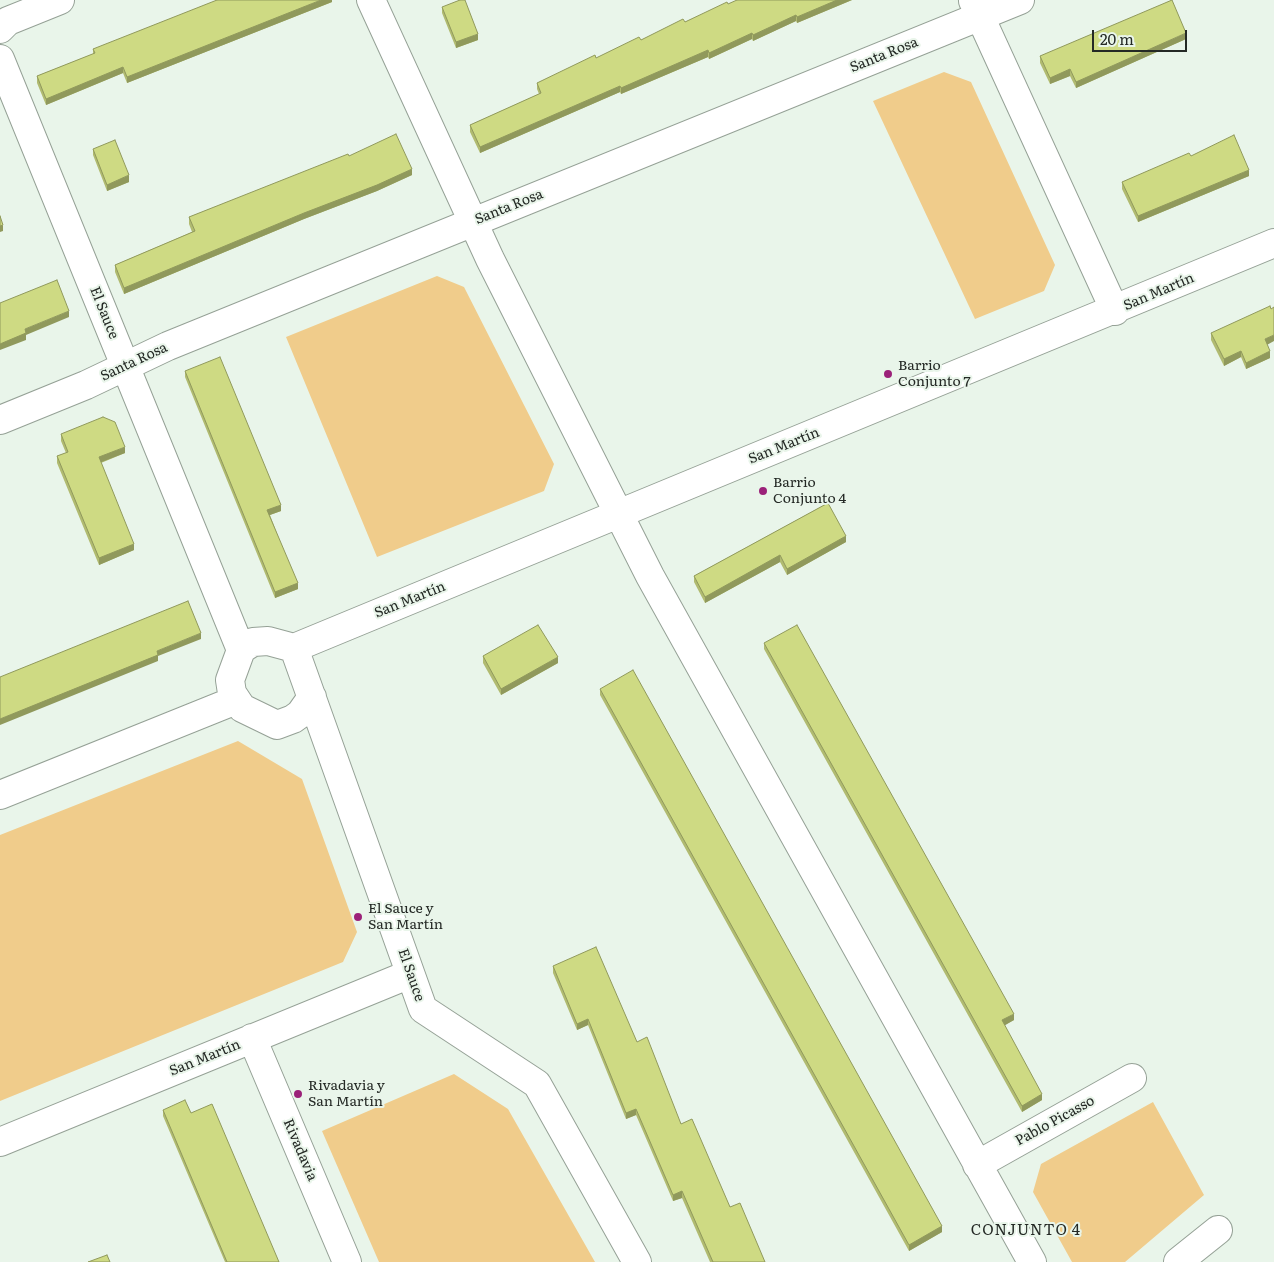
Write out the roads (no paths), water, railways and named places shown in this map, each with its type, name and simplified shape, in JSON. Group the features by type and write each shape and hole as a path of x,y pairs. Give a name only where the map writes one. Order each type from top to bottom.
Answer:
{"street":[{"path":"0,29 8,21 60,0"},
{"path":"371,0 473,222 650,576 1032,1262"},
{"name":"Santa Rosa","path":"0,420 86,385 168,346 473,222 976,8 1020,0"},
{"path":"976,8 1115,311"},
{"name":"El Sauce","path":"0,59 241,650"},
{"name":"San Martín","path":"294,648 1115,311 1274,243"},
{"path":"294,648 279,642 259,641 249,644 241,650 230,680 236,700 242,708 277,725 293,720 300,714 312,697"},
{"name":"El Sauce","path":"294,648 423,1009 536,1084 637,1262"},
{"path":"0,795 236,700"},
{"name":"San Martín","path":"0,1142 410,974"},
{"name":"Rivadavia","path":"252,1038 347,1262"},
{"name":"Pablo Picasso","path":"977,1165 1132,1078"},
{"path":"1178,1262 1218,1230"}],"place":[{"name":"Barrio Conjunto 7","path":"888,374"},
{"name":"Barrio Conjunto 4","path":"763,491"},
{"name":"El Sauce y San Martín","path":"358,917"},
{"name":"Rivadavia y San Martín","path":"298,1094"}],"district":[{"name":"CONJUNTO 4","path":"1026,1231"}]}
